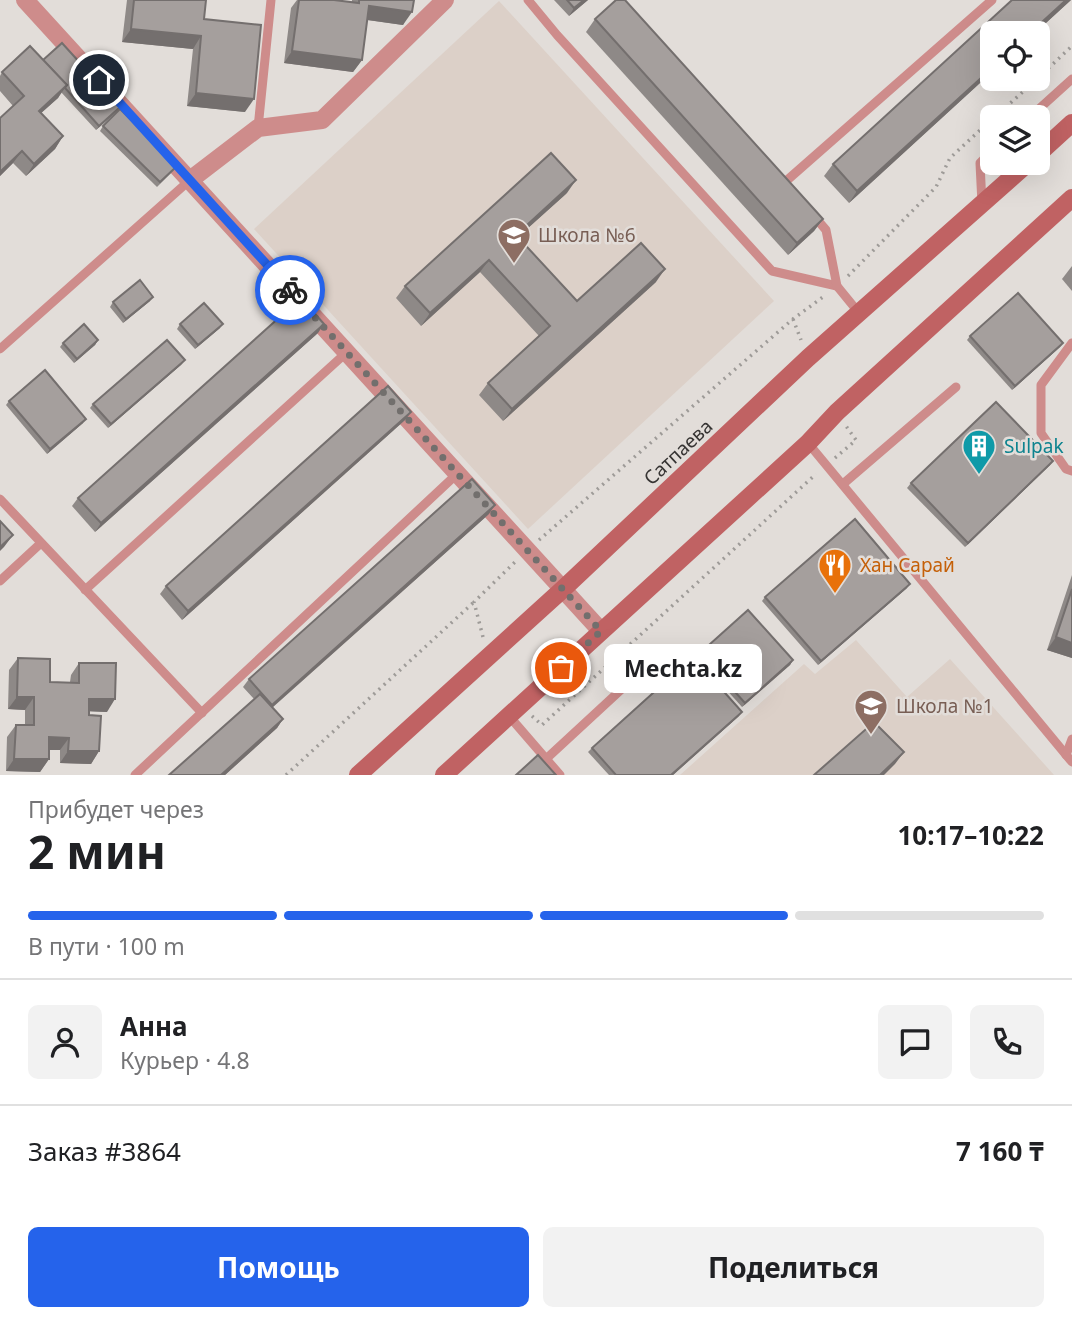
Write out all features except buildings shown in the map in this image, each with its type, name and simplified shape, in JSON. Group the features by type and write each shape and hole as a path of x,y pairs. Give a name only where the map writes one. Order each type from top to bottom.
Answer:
{"street":[{"path":"26,0 601,631"},
{"path":"190,180 258,128 322,120 445,0"},
{"path":"1050,143 1072,123"},
{"name":"Сатпаева","path":"358,775 563,589 798,368 1015,175"},
{"path":"444,775 1072,198"}],"lane":[{"path":"258,128 271,0"},
{"path":"528,0 556,35 772,271 837,286"},
{"path":"785,182 992,0"},
{"path":"1043,105 1072,79"},
{"path":"776,172 793,192"},
{"path":"981,175 982,204"},
{"path":"0,349 190,180"},
{"path":"810,211 826,230 837,286 859,313"},
{"path":"1072,343 1041,385 1041,433 1066,469 1072,471"},
{"path":"85,590 347,352"},
{"path":"842,484 956,387"},
{"path":"808,443 1069,759"},
{"path":"135,775 457,473"},
{"path":"0,499 202,713"},
{"path":"0,581 41,543"},
{"path":"546,759 651,662"},
{"path":"514,710 546,759 560,775"},
{"path":"1069,759 1072,739"}],"path":[{"path":"1050,66 1072,47"},
{"path":"1007,105 1023,91"},
{"path":"286,775 527,550 793,319 837,286 936,187 950,158 980,130"},
{"path":"514,710 542,725 856,440 837,412"},
{"path":"474,602 483,638 492,653"}],"shaded area":[{"name":"Школа №6","path":"499,1 774,301 528,529 254,229"},
{"name":"Школа №1","path":"856,640 907,697 950,659 1054,775 680,775 804,664 815,674"}],"way so far":[{"path":"290,290 601,631 561,668"}],"place":[{"name":"Школа №6","path":"514,265"},
{"name":"Sulpak","path":"979,476"},
{"name":"Хан Сарай","path":"835,595"},
{"name":"Mechta.kz","path":"561,668"},
{"name":"Школа №1","path":"871,736"}],"route":[{"path":"99,80 290,290"}]}
